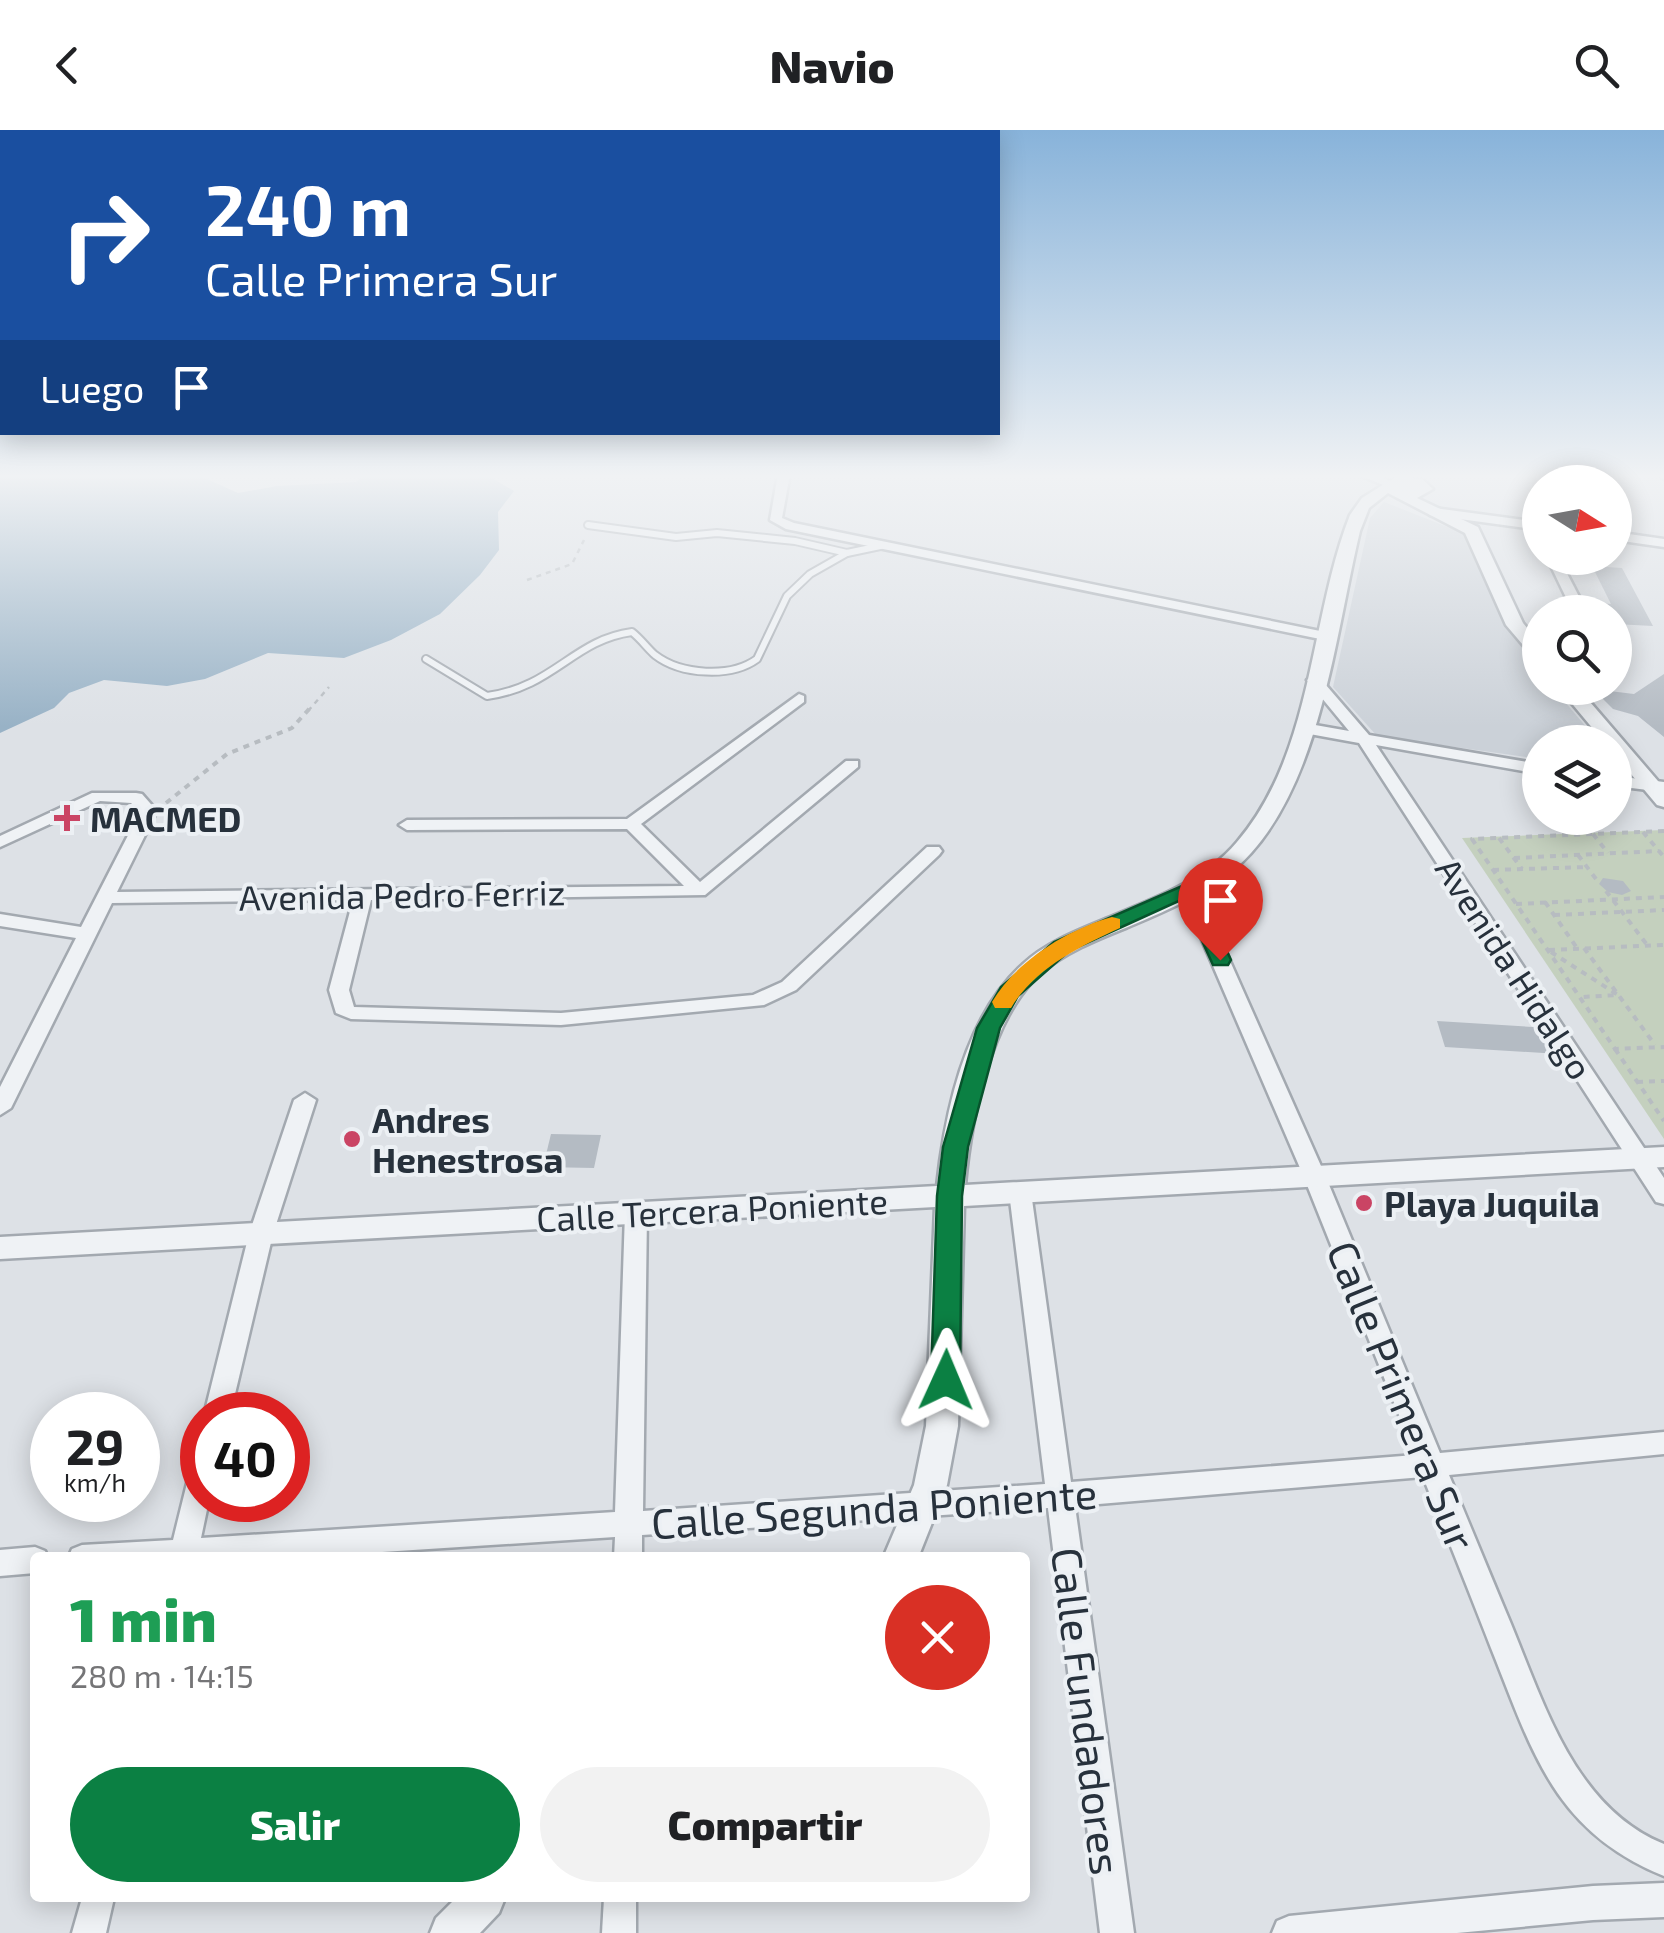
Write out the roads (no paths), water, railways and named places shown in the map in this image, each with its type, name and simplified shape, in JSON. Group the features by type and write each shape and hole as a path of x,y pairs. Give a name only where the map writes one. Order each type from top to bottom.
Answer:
{"street":[{"path":"949,558 1325,636"},
{"path":"903,1552 925,1504 937,1458 946,1380 950,1196 955,1147 989,1028 1009,992 1062,947 1189,889 1220,872 1244,848 1277,792 1304,728 1347,558"},
{"path":"1485,558 1522,632"},
{"name":"Avenida Hidalgo","path":"1314,680 1365,740 1652,1157 1664,1196"},
{"path":"407,824 630,824 800,699"},
{"path":"1583,705 1600,725"},
{"path":"1304,728 1522,766"},
{"path":"1632,762 1660,792"},
{"path":"630,824 698,891 852,764"},
{"path":"1632,785 1660,792"},
{"path":"0,842 98,796 136,798 148,812 0,1108"},
{"path":"363,895 339,990 343,1009 351,1013 561,1019 711,1008 757,1002 789,986 933,851"},
{"name":"Calle Primera Sur","path":"1189,889 1314,1175 1548,1750 1586,1804 1629,1849 1664,1860"},
{"name":"Avenida Pedro Ferriz","path":"106,898 698,891"},
{"path":"0,920 88,934"},
{"path":"223,1392 261,1234 305,1100"},
{"name":"Calle Tercera Poniente","path":"0,1248 1652,1157"},
{"name":"Calle Fundadores","path":"1020,1192 1117,1933"},
{"path":"628,1552 636,1214"},
{"name":"Calle Segunda Poniente","path":"212,1552 1060,1496 1432,1467 1664,1443"},
{"path":"183,1552 191,1522"},
{"path":"0,1563 30,1560"},
{"path":"1288,1933 1592,1902 1664,1900"},
{"path":"89,1933 97,1902"},
{"path":"451,1933 480,1902"},
{"path":"619,1933 620,1902"}],"lane":[{"path":"426,659 487,696 554,674 572,653 612,634 632,632 648,651 666,661 728,672 745,668 765,646 774,616 790,593 819,565 835,558"}],"water":[{"path":"0,558 493,558 440,614 391,640 344,658 268,653 205,679 167,686 104,680 69,693 54,708 0,733"}],"place":[{"name":"MACMED","path":"67,818"},
{"name":"Andres Henestrosa","path":"352,1139"},
{"name":"Playa Juquila","path":"1364,1203"}]}
